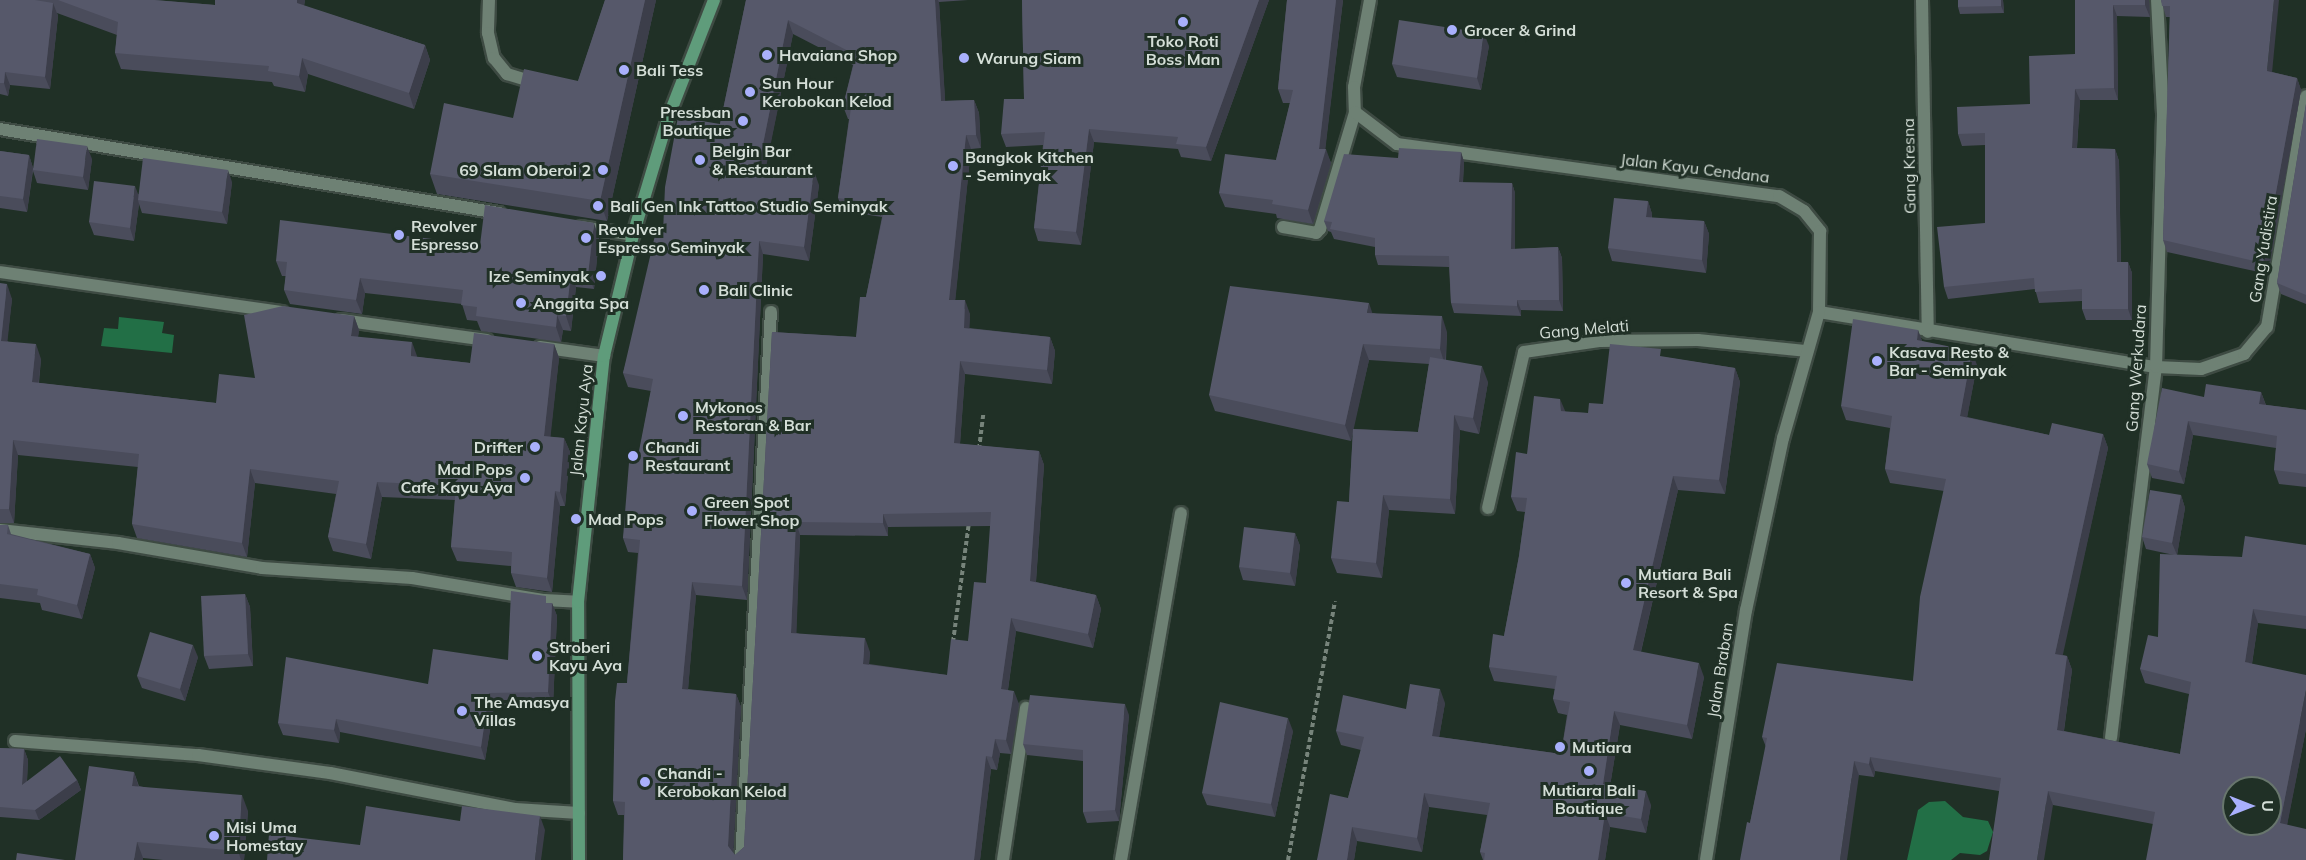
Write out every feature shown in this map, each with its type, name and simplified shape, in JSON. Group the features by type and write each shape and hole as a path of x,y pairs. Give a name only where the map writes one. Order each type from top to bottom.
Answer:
{"main road":[{"name":"Jalan Kayu Aya","path":"579,860 578,602 604,356 633,235 668,118 714,0"}],"street":[{"path":"489,0 488,33 494,58 507,74 551,86"},
{"path":"1283,227 1316,233 1320,229 1355,112 1354,87 1370,0"},
{"name":"Gang Kresna","path":"1922,0 1928,332"},
{"name":"Gang Werkudara","path":"2110,738 2156,368 2163,114 2157,0"},
{"name":"Gang Yudistira","path":"2156,368 2201,369 2244,354 2267,327 2306,96"},
{"name":"Jalan Kayu Cendana","path":"1355,112 1397,144 1779,196 1804,211 1820,231 1819,312"},
{"path":"0,129 516,216"},
{"path":"563,224 633,235"},
{"path":"0,272 296,314"},
{"path":"741,860 771,312"},
{"path":"1819,312 1928,332 2156,368"},
{"name":"Jalan Braban","path":"1706,860 1746,609 1783,438 1819,312"},
{"path":"332,318 498,342"},
{"name":"Gang Melati","path":"1488,508 1524,352 1599,341 1687,340 1807,351"},
{"path":"521,345 604,356"},
{"path":"1121,860 1180,513"},
{"path":"0,530 118,543 262,568 412,578 544,600 578,602"},
{"path":"1003,860 1026,708"},
{"path":"15,741 198,755 330,773 515,809 579,813"}],"path":[{"path":"977,461 983,414"},
{"path":"952,649 969,519"},
{"path":"1288,860 1335,601"}],"shaded area":[{"path":"119,317 164,322 162,333 174,335 172,353 101,346 104,328 118,329"},
{"path":"1945,801 1963,817 1988,821 1993,832 1987,851 1980,855 1960,853 1951,860 1907,860 1918,810 1929,802"}],"building":[{"path":"0,0 35,0 53,3 45,77 5,72 4,83 0,83"},
{"path":"58,0 154,0 215,5 215,0 297,0 297,3 425,45 409,93 302,58 299,76 268,71 269,66 115,53 118,22"},
{"path":"605,0 645,0 600,201 430,174 444,103 513,118 524,69 578,81"},
{"path":"746,0 935,0 941,101 974,100 976,135 966,135 949,300 965,300 964,328 1050,337 1047,370 960,361 954,443 1039,451 1030,581 1096,595 1088,634 1011,618 1001,689 1014,691 1006,740 995,739 992,757 986,756 974,860 623,860 625,802 613,801 615,701 617,683 627,683 640,540 623,538 630,450 639,451 653,379 623,373 656,231 663,232 665,187 678,117 720,124","holes":["788,20 856,55 843,106 851,108 838,198 885,205 866,297 860,297 856,337 772,332 744,847 735,855 728,846 736,694 682,689 692,582 742,586 759,241 804,247 814,171 759,164","991,512 986,583 974,582 968,641 951,639 947,675 863,664 865,638 791,633 796,522 883,523 883,514"]},
{"path":"1022,0 1259,0 1206,147 1176,144 1178,137 1089,129 1076,232 1034,228 1045,132 1001,134 1004,99 1024,99"},
{"path":"1287,0 1336,0 1319,149 1326,149 1308,210 1272,204 1273,200 1219,193 1225,154 1276,160 1293,90 1278,89"},
{"path":"1958,0 2001,0 2001,6 1958,7"},
{"path":"2075,0 2145,0 2145,5 2113,5 2114,88 2075,89 2072,148 2115,149 2117,262 2128,262 2128,309 2082,309 2082,289 2035,292 2034,278 1944,287 1937,227 1985,223 1985,133 1958,134 1957,107 2030,104 2029,56 2075,54"},
{"path":"2161,0 2274,0 2267,71 2297,78 2263,263 2163,240 2170,6 2162,6"},
{"path":"1399,20 1484,33 1477,78 1392,64"},
{"path":"2306,104 2306,295 2277,283"},
{"path":"37,139 87,146 83,177 33,170"},
{"path":"1399,148 1461,152 1459,182 1512,183 1511,249 1558,247 1559,300 1517,300 1517,306 1451,303 1449,256 1375,255 1375,238 1330,229 1332,222 1324,221 1344,154 1398,158"},
{"path":"0,151 29,155 23,199 0,196"},
{"path":"143,158 228,170 222,212 138,200"},
{"path":"94,181 135,186 130,228 89,222"},
{"path":"1614,198 1648,201 1646,217 1704,221 1702,260 1608,248"},
{"path":"485,205 594,223 588,275 571,273 566,316 557,315 556,327 476,316 477,307 461,305 463,290 360,278 356,300 284,290 287,262 276,261 280,220 480,245"},
{"path":"0,283 7,284 1,341 36,344 32,382 216,403 219,374 255,378 244,315 283,306 354,316 351,336 412,342 411,356 470,363 474,333 554,344 544,436 564,438 560,492 555,491 547,578 511,573 512,552 451,547 456,486 377,482 366,544 328,537 339,481 250,469 242,543 132,524 139,454 13,440 9,509 0,509"},
{"path":"1230,286 1369,303 1367,313 1442,316 1440,349 1363,344 1345,425 1209,395"},
{"path":"1853,319 1918,330 1917,340 1972,351 1960,416 2049,435 2052,423 2103,434 2055,654 2067,656 2057,730 2180,754 2191,682 2140,669 2148,635 2158,637 2160,554 2242,557 2245,536 2306,545 2306,616 2253,609 2245,662 2306,675 2306,690 2282,813 2282,776 2222,776 2222,836 2282,836 2282,823 2306,829 2306,860 2146,860 2155,812 2048,791 2037,860 1989,860 2001,778 1870,757 1869,764 1854,761 1840,860 1740,860 1767,738 1762,737 1777,663 1913,681 1920,597 1946,479 1885,469 1892,416 1841,406"},
{"path":"1610,344 1661,349 1660,356 1735,368 1719,480 1673,476 1633,650 1699,663 1687,725 1614,711 1603,784 1646,791 1641,819 1605,813 1598,860 1484,860 1485,853 1480,852 1490,803 1424,793 1417,838 1352,827 1347,860 1317,860 1330,794 1348,798 1364,737 1336,731 1343,695 1406,709 1410,684 1440,689 1432,736 1561,754 1570,702 1553,699 1557,676 1489,667 1493,634 1504,636 1519,556 1527,498 1511,497 1516,452 1527,454 1534,396 1560,399 1561,411 1588,413 1589,403 1603,404"},
{"path":"1430,357 1482,366 1473,418 1454,415 1450,499 1383,495 1376,563 1331,558 1337,501 1349,502 1353,429 1418,432"},
{"path":"2206,384 2261,392 2259,404 2306,410 2306,474 2274,470 2277,436 2188,421 2179,471 2147,464 2162,388 2204,397"},
{"path":"2150,490 2181,495 2172,543 2142,537"},
{"path":"0,525 8,525 7,534 90,554 77,605 37,595 38,589 0,584"},
{"path":"1244,527 1295,533 1290,573 1239,567"},
{"path":"511,591 546,596 546,603 552,603 548,692 489,693 481,747 336,719 334,730 278,723 286,657 428,684 433,649 508,660"},
{"path":"245,594 248,654 204,656 201,596"},
{"path":"150,632 193,645 180,689 137,676"},
{"path":"1030,695 1125,704 1115,810 1083,812 1083,750 1023,744"},
{"path":"1220,702 1288,718 1271,804 1202,793"},
{"path":"0,748 24,749 22,785 60,756 77,780 35,810 0,807"},
{"path":"89,766 134,772 132,786 242,795 238,851 137,842 134,860 75,860"},
{"path":"366,806 460,821 462,806 540,816 535,860 267,860 269,834 360,845"},
{"path":"17,853 65,860 16,860"}],"place":[{"name":"Toko Roti Boss Man","path":"1183,22"},
{"name":"Grocer & Grind","path":"1452,30"},
{"name":"Havaiana Shop","path":"767,55"},
{"name":"Warung Siam","path":"964,58"},
{"name":"Bali Tess","path":"624,70"},
{"name":"Sun Hour Kerobokan Kelod","path":"750,92"},
{"name":"Pressban Boutique","path":"743,121"},
{"name":"Belgin Bar & Restaurant","path":"700,160"},
{"name":"Bangkok Kitchen - Seminyak","path":"953,166"},
{"name":"69 Slam Oberoi 2","path":"603,170"},
{"name":"Bali Gen Ink Tattoo Studio Seminyak","path":"598,206"},
{"name":"Revolver Espresso","path":"399,235"},
{"name":"Revolver Espresso Seminyak","path":"586,238"},
{"name":"Ize Seminyak","path":"601,276"},
{"name":"Bali Clinic","path":"704,290"},
{"name":"Anggita Spa","path":"521,303"},
{"name":"Kasava Resto & Bar - Seminyak","path":"1877,361"},
{"name":"Mykonos Restoran & Bar","path":"683,416"},
{"name":"Drifter","path":"535,447"},
{"name":"Chandi Restaurant","path":"633,456"},
{"name":"Mad Pops Cafe Kayu Aya","path":"525,478"},
{"name":"Green Spot Flower Shop","path":"692,511"},
{"name":"Mad Pops","path":"576,519"},
{"name":"Mutiara Bali Resort & Spa","path":"1626,583"},
{"name":"Stroberi Kayu Aya","path":"537,656"},
{"name":"The Amasya Villas","path":"462,711"},
{"name":"Mutiara","path":"1560,747"},
{"name":"Mutiara Bali Boutique","path":"1589,771"},
{"name":"Chandi - Kerobokan Kelod","path":"645,782"},
{"name":"Misi Uma Homestay","path":"214,836"}]}
